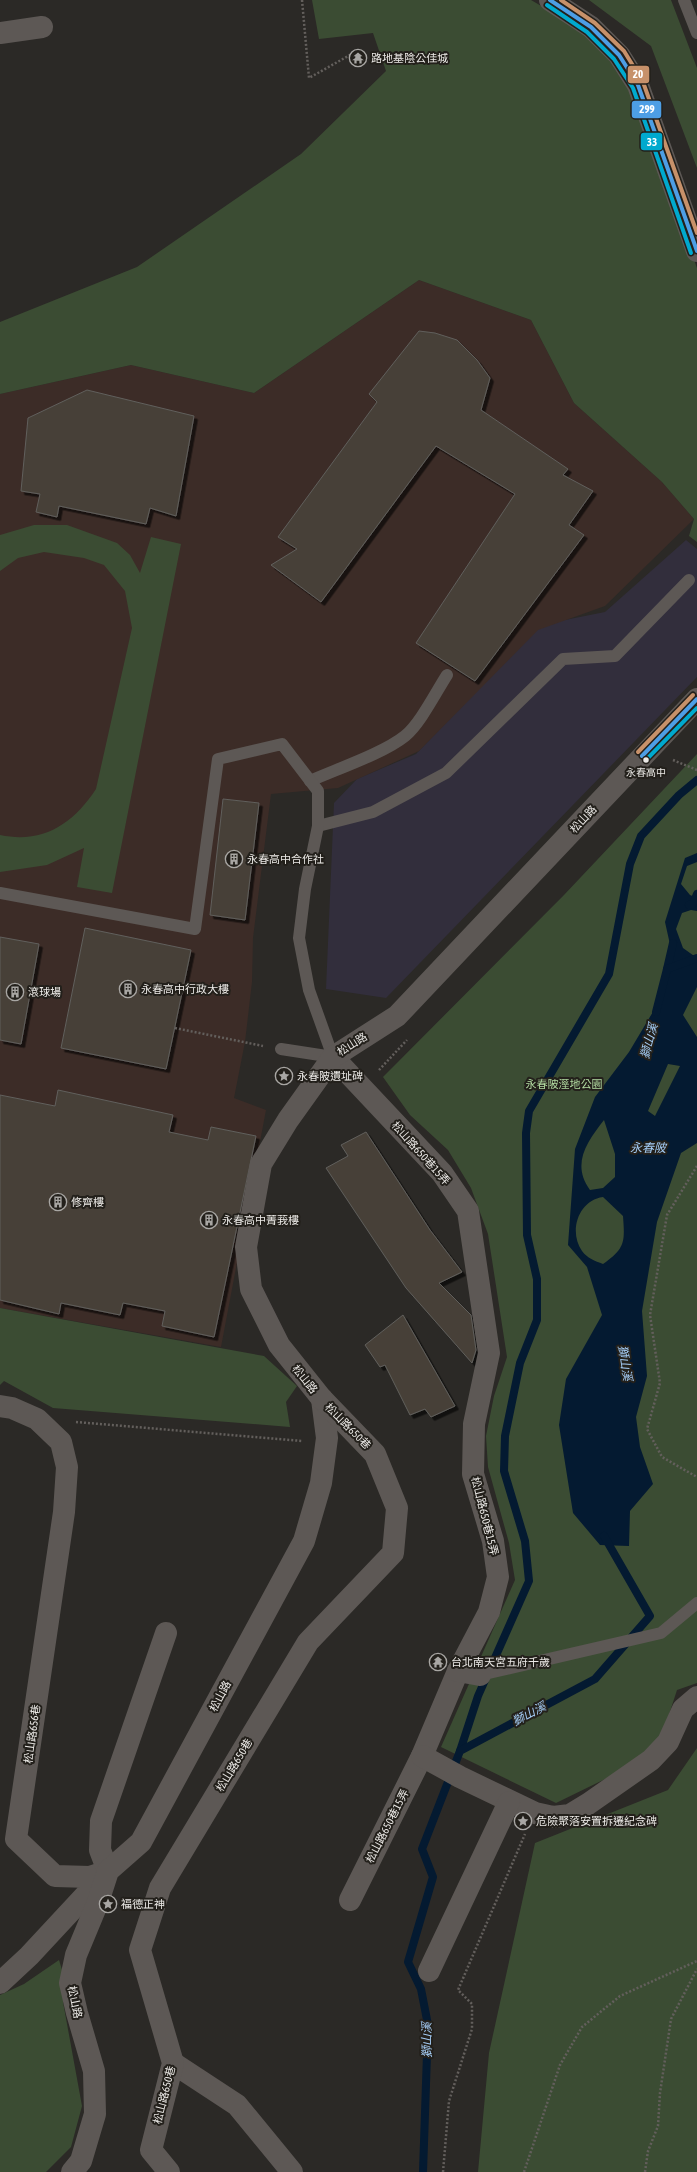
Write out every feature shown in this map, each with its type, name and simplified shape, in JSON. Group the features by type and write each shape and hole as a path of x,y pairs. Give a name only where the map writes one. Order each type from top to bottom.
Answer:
{"street":[{"path":"550,0 591,27 619,55 638,85 697,251"},
{"path":"0,33 42,27"},
{"name":"松山路","path":"72,2172 81,2161 95,2114 94,2071 70,1983 76,1955 108,1871 141,1842 304,1541 321,1483 327,1438 322,1400 275,1338 251,1289 246,1247 261,1164 288,1120 333,1056 397,1016 697,698"},
{"name":"松山路650巷15弄","path":"333,1056 442,1173 468,1211 489,1353 474,1424 473,1474 493,1541 498,1577 488,1612 458,1672 422,1756 350,1900"},
{"name":"松山路650巷","path":"169,2172 151,2150 173,2063 140,1950 160,1888 308,1642 393,1553 396,1508 375,1454 322,1400"},
{"name":"松山路656巷","path":"0,1406 12,1408 38,1419 61,1442 67,1467 64,1512 16,1839 56,1876"},
{"path":"108,1871 100,1850 101,1821 166,1633"},
{"path":"458,1672 480,1675"},
{"path":"422,1756 509,1802 535,1813 553,1817 570,1815 651,1760 668,1742 684,1709 697,1697"},
{"path":"429,1972 509,1802"},
{"path":"56,1876 90,1877 108,1871"},
{"path":"0,1983 29,1956 108,1871"},
{"path":"56,1876 74,1907 83,1937"},
{"path":"173,2063 237,2105 292,2172"}],"lane":[{"path":"684,0 697,33"},
{"path":"318,826 373,812 446,773 563,659 615,656 689,580"},
{"path":"310,781 377,751 405,736 424,711 447,675"},
{"path":"0,893 195,929 218,759 282,744 318,790 318,826 305,889 299,938 309,990 333,1056 281,1049"},
{"path":"480,1675 661,1633 697,1603"}],"path":[{"path":"302,0 309,78 357,50"},
{"path":"679,763 697,770"},
{"path":"174,1028 281,1049"},
{"path":"697,1166 667,1215 650,1315 660,1383 647,1429 662,1457 697,1477"},
{"path":"38,1419 304,1442 303,1434"},
{"path":"443,2172 449,2101 472,2029 472,2004 458,1990 535,1813"},
{"path":"524,2172 560,2065 582,2027 620,1996 697,1961"},
{"path":"645,2172 648,2151 658,2126 660,2094 671,2019 697,1969"}],"shaded area":[{"path":"419,280 531,320 574,403 662,482 694,519 605,606 538,630 419,751 338,788 271,794 253,938 252,982 245,1042 234,1098 266,1110 221,1347 0,1308 0,394 131,365 254,393"},
{"path":"686,540 697,549 697,677 386,998 326,989 334,803 357,779 416,754 540,625 605,612"}],"green space":[{"path":"312,0 531,0 584,31 633,88 697,268 697,542 689,536 694,519 662,482 574,403 531,320 419,280 254,393 131,365 0,394 0,322 137,267 301,154 386,71 373,33 319,39"},
{"path":"589,0 671,0 697,68 697,168 651,46"},
{"path":"34,525 67,525 117,543 130,555 140,573 151,537 181,544 112,893 77,887 84,848 47,865 0,872 0,835 30,837 43,834 56,828 77,812 96,789 132,628 125,591 104,565 84,558 44,552 18,558 0,571 0,535"},
{"name":"永春陂溼地公園","path":"697,754 697,1683 677,1690 662,1736 640,1762 556,1803 441,1747 515,1580 509,1543 488,1467 486,1436 494,1396 507,1357 488,1234 471,1188 448,1150 410,1115 383,1077 564,895"},
{"path":"0,1308 264,1356 297,1386 286,1402 290,1427 53,1408 4,1381 0,1385"},
{"path":"697,1748 697,2172 478,2172 489,2053 535,1843 668,1790"},
{"path":"59,1960 63,1973 63,2002 82,2106 71,2147 46,2172 0,2172 0,1995 24,1984"}],"water":[{"name":"永春陂","path":"697,853 697,862 687,866 681,884 690,895 697,898 697,911 691,910 682,913 676,929 683,948 697,958 697,987 683,1015 697,1037 697,1143 681,1153 657,1222 642,1311 647,1376 636,1417 640,1447 653,1484 630,1511 629,1546 600,1545 573,1513 559,1425 566,1379 602,1315 587,1267 568,1245 575,1149 595,1097 629,1052 660,1000 673,958 665,922 685,858","holes":["668,1064 680,1066 655,1116 648,1111","604,1120 615,1154 615,1177 603,1188 590,1190 584,1180 582,1162 587,1145","603,1197 623,1216 624,1233 620,1249 603,1264 586,1256 578,1243 576,1235 576,1226 582,1210 595,1199"]}],"building":[{"path":"419,331 435,333 457,340 477,360 490,378 481,410 568,469 563,475 593,491 569,525 584,535 475,681 416,643 515,494 436,446 321,602 271,565 297,549 278,537 377,402 369,394"},
{"path":"87,390 194,416 176,516 150,508 146,524 59,506 57,517 36,512 40,494 21,491 28,418"},
{"name":"永春高中合作社","path":"223,799 259,803 245,920 210,915"},
{"name":"永春高中行政大樓","path":"85,928 191,950 166,1069 61,1048"},
{"name":"滾球場","path":"0,937 39,944 21,1044 0,1040"},
{"path":"58,1090 173,1115 169,1132 208,1140 211,1127 256,1136 214,1337 162,1326 165,1311 123,1303 120,1315 61,1303 59,1314 0,1300 0,1095 55,1106"},
{"path":"366,1132 430,1230 462,1272 439,1283 471,1315 476,1350 472,1363 406,1288 326,1168 348,1156 341,1145"},
{"path":"403,1315 455,1406 431,1417 425,1409 410,1415 385,1365 380,1367 365,1345"}],"waterway":[{"path":"460,1751 478,1696 529,1581 525,1541 504,1471 505,1436 520,1363 537,1320 537,1279 527,1235 526,1133 529,1111 609,974 630,864 641,836 679,795 697,780"},
{"name":"獅山溪","path":"689,905 693,904 697,894"},
{"name":"獅山溪","path":"667,969 673,943"},
{"name":"獅山溪","path":"656,1012 667,969 697,958"},
{"name":"獅山溪","path":"423,2172 428,2025 421,1989 408,1962 433,1877 422,1849 460,1751 595,1679 650,1616 604,1536"}],"transit line":[{"name":"299","path":"550,0 591,27 619,55 638,85 697,251"},
{"name":"20","path":"561,0 595,23 624,51 643,82 697,233"},
{"name":"33","path":"547,5 587,32 614,59 633,88 691,253"},
{"name":"20","path":"638,752 693,695"},
{"name":"299","path":"642,756 697,699"},
{"name":"33","path":"646,760 697,708"}],"place":[{"name":"路地基陰公佳城","path":"358,58"},
{"name":"永春高中","path":"646,760"},
{"name":"永春高中合作社","path":"234,859"},
{"name":"永春高中行政大樓","path":"128,989"},
{"name":"滾球場","path":"15,992"},
{"name":"永春陂遺址碑","path":"284,1076"},
{"name":"修齊樓","path":"58,1202"},
{"name":"永春高中菁莪樓","path":"209,1220"},
{"name":"台北南天宮五府千歲","path":"438,1662"},
{"name":"危險聚落安置拆遷紀念碑","path":"523,1821"},
{"name":"福德正神","path":"108,1904"}]}
